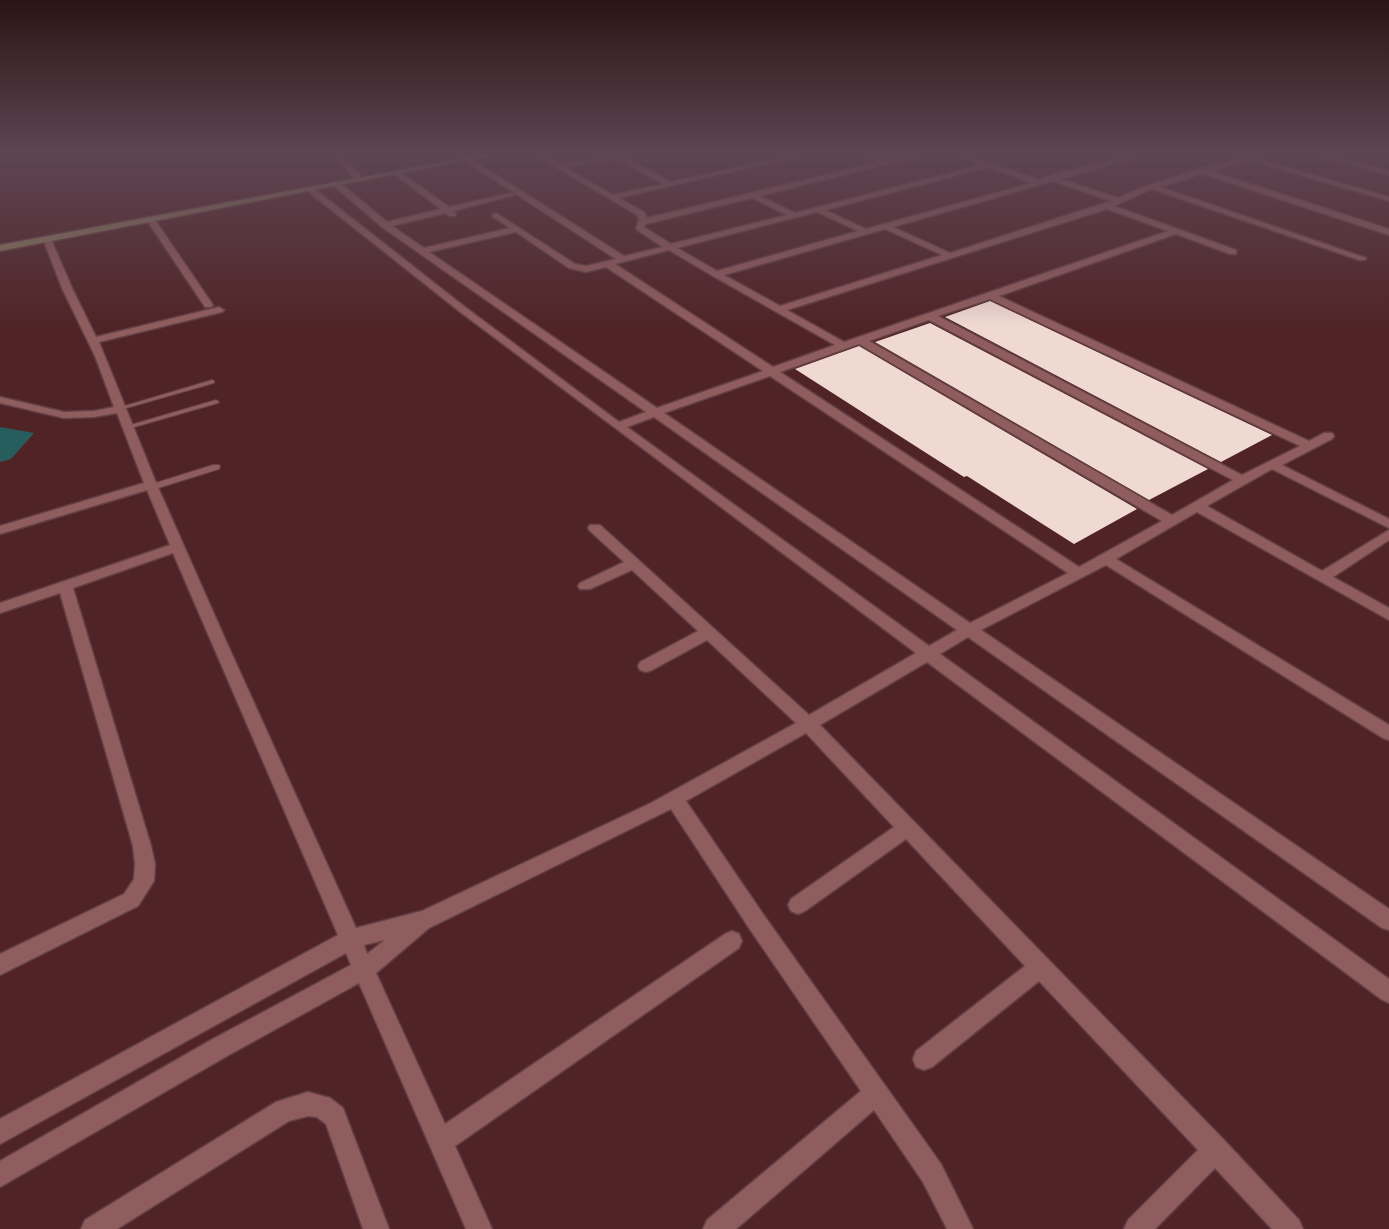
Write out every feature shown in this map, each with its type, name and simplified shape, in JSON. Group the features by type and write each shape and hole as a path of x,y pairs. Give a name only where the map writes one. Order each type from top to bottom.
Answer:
{"street":[{"path":"0,248 194,211"},
{"path":"338,211 462,309 618,426 1389,992"},
{"path":"370,211 422,251 657,413 967,631 1389,921"},
{"path":"385,224 441,211"},
{"path":"449,211 457,218"},
{"path":"549,211 624,260"},
{"path":"636,211 641,214 643,219 640,228 669,247 843,346"},
{"path":"642,222 684,211"},
{"path":"787,211 796,216"},
{"path":"496,215 572,266 586,269 814,211"},
{"path":"822,211 866,232"},
{"path":"716,274 936,211"},
{"path":"781,309 1090,211"},
{"path":"1122,211 1233,252"},
{"path":"1224,211 1362,258"},
{"path":"1326,211 1389,232"},
{"path":"150,220 208,305"},
{"path":"885,226 948,255"},
{"path":"422,251 518,229"},
{"path":"618,426 1177,231"},
{"path":"47,239 129,427 177,547 479,1229"},
{"path":"608,264 1078,573"},
{"path":"990,295 1308,445"},
{"path":"92,341 219,310"},
{"path":"930,316 1242,480"},
{"path":"860,340 1172,521"},
{"path":"0,400 64,416 94,414 121,409"},
{"path":"0,1132 351,939 425,920 674,798 808,724 967,631 1106,559 1242,480 1328,436"},
{"path":"1273,465 1389,524"},
{"path":"0,530 151,486"},
{"path":"1198,506 1389,615"},
{"path":"595,528 808,724 1290,1229"},
{"path":"1323,577 1389,534"},
{"path":"0,608 177,547"},
{"path":"1106,559 1389,733"},
{"path":"585,586 634,564"},
{"path":"0,964 131,900 144,881 145,864 142,846 65,586"},
{"path":"646,666 709,632"},
{"path":"674,798 932,1173 960,1229"},
{"path":"798,905 907,828"},
{"path":"0,1175 219,1048 364,969 425,920"},
{"path":"440,1142 732,941"},
{"path":"924,1059 1040,967"},
{"path":"716,1229 876,1093"},
{"path":"94,1229 284,1110 308,1104 322,1106 335,1116 376,1229"},
{"path":"1137,1229 1216,1150"}],"lane":[{"path":"121,409 212,382"},
{"path":"129,427 216,402"},
{"path":"151,486 216,467"}],"water":[{"path":"0,427 34,433 11,459 0,462"}],"building":[{"path":"990,301 1272,435 1221,462 945,317"},
{"path":"930,323 1208,469 1149,500 875,342"},
{"path":"859,346 1137,509 1074,544 967,476 964,477 795,369"}]}
